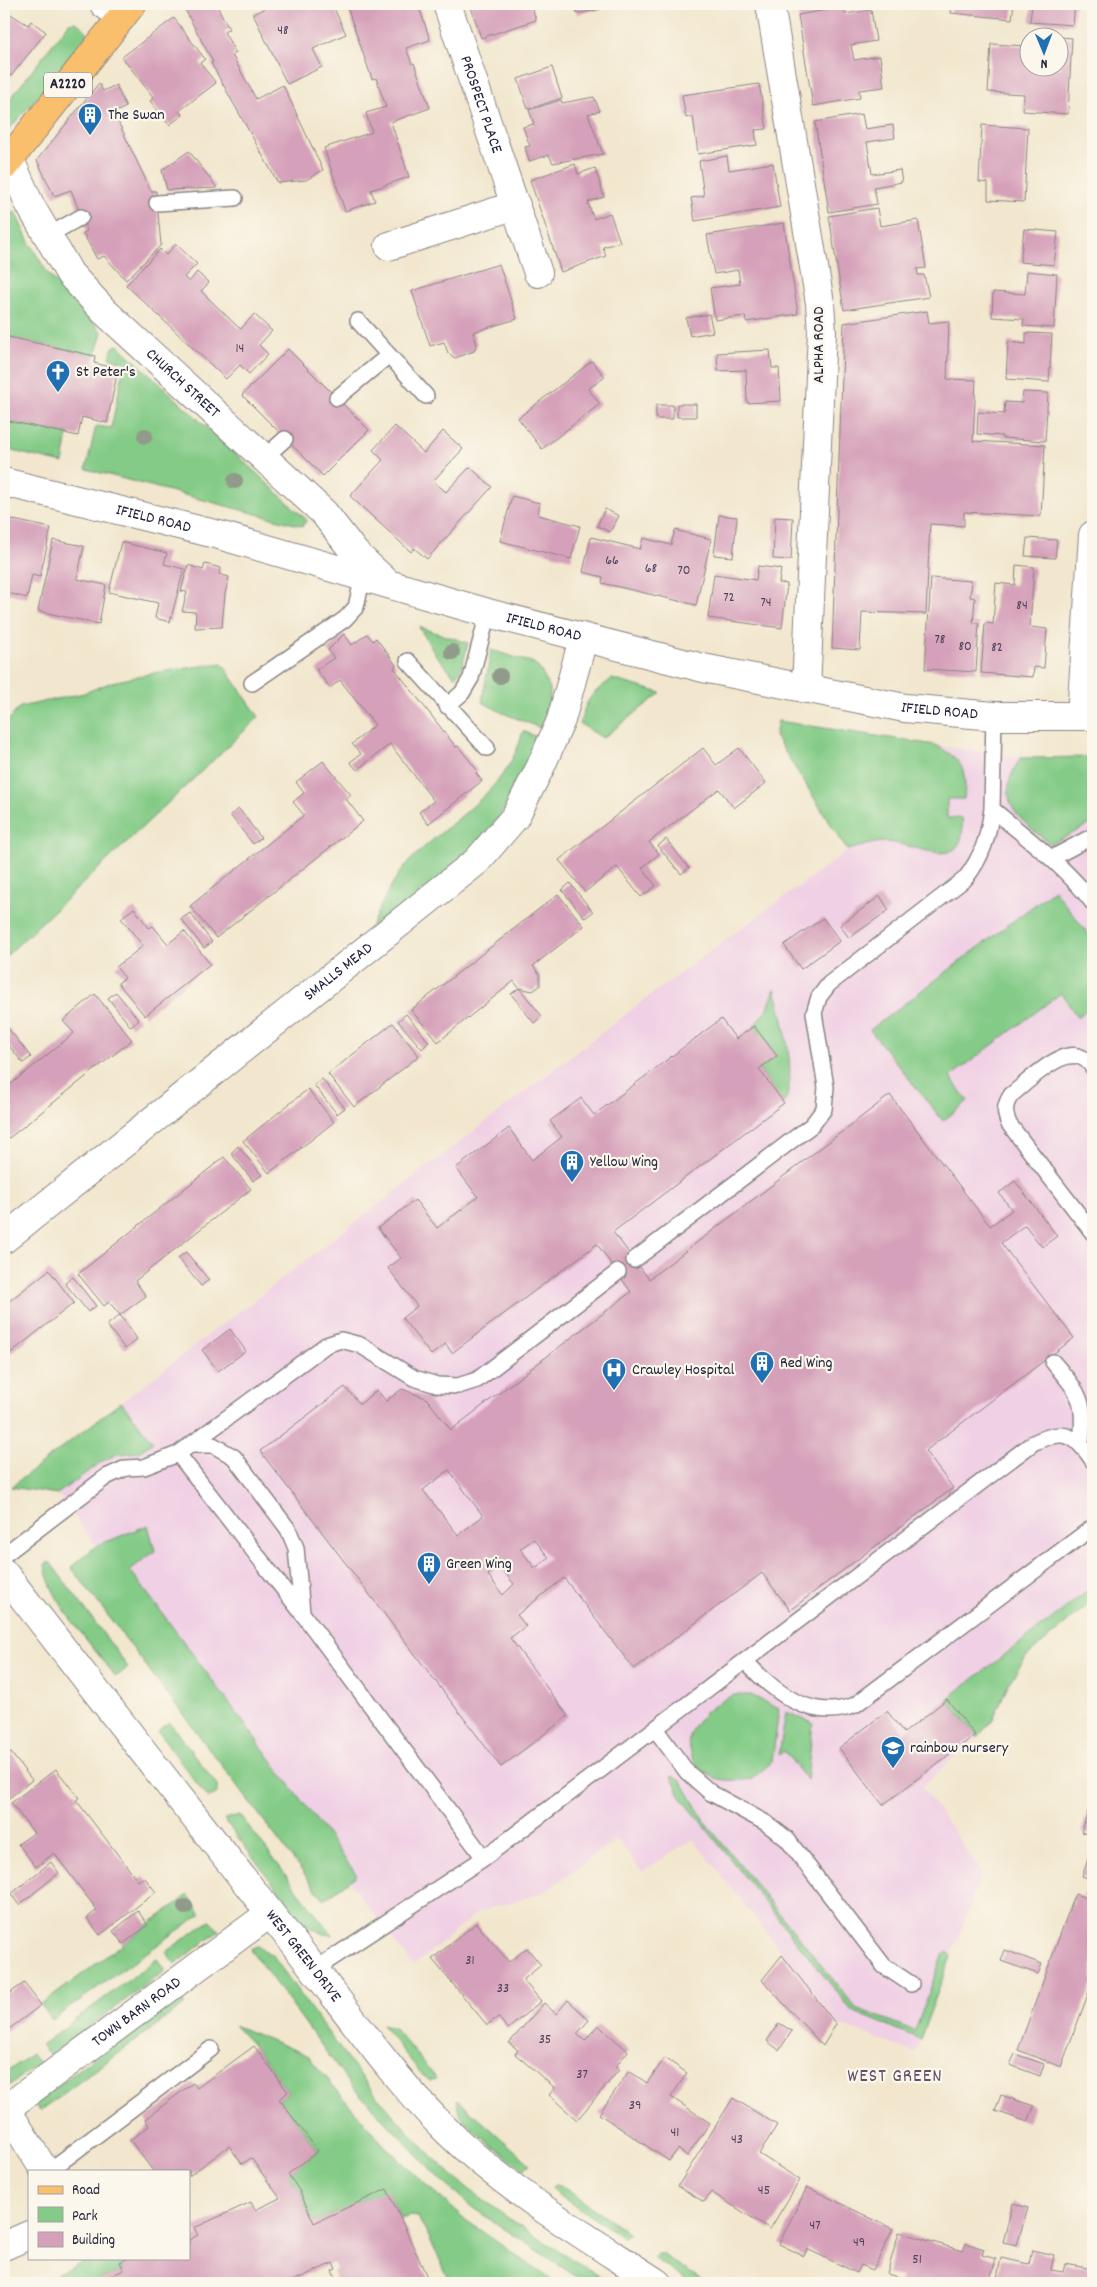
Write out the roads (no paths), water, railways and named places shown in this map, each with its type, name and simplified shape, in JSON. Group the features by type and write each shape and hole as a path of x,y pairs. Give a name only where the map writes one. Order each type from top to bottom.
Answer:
{"main road":[{"name":"A2220","path":"7,163 120,8"}],"street":[{"name":"PROSPECT PLACE","path":"446,4 538,273"},
{"name":"ALPHA ROAD","path":"770,4 820,303 822,332 806,689"},
{"name":"CHURCH STREET","path":"7,163 70,274 104,311 324,513 355,553 388,584"},
{"path":"389,246 516,205"},
{"name":"IFIELD ROAD","path":"4,482 219,535 488,613 583,639 703,668 905,708 994,716 1087,716"},
{"path":"1087,716 1093,535"},
{"name":"SMALLS MEAD","path":"4,1239 477,861 515,817 540,768 561,720 583,639"},
{"name":"WEST GREEN DRIVE","path":"4,1573 314,1970 371,2046 448,2132 499,2176 657,2283"},
{"name":"TOWN BARN ROAD","path":"5,2109 269,1914"},
{"path":"5,2109 44,2170"},
{"path":"4,2246 28,2235"}],"lane":[{"path":"157,202 235,198"},
{"path":"48,236 82,217"},
{"path":"358,321 426,396"},
{"path":"336,398 389,355"},
{"path":"264,458 285,439"},
{"path":"252,683 345,619 356,607 363,576"},
{"path":"447,706 462,694 471,678 488,613"},
{"path":"408,661 487,748"},
{"path":"634,1260 812,1125 824,1109 826,1087 814,1013 819,998 829,984 966,878 978,862 984,846 992,809 994,716"},
{"path":"992,809 1052,858 1078,883 1093,903"},
{"path":"1052,858 1093,836"},
{"path":"1093,1068 1083,1056 1074,1054 1059,1058 1011,1095 1006,1103 1004,1113 1010,1124 1093,1233"},
{"path":"4,1555 106,1477 126,1468 144,1467 178,1454 254,1400 326,1344 341,1340 360,1345 414,1378 436,1385 458,1386 477,1380 618,1272"},
{"path":"1053,1362 1080,1397 1084,1412 1081,1442"},
{"path":"314,1970 484,1858 746,1662 1033,1443 1046,1436 1064,1434 1081,1442 1093,1461"},
{"path":"190,1445 213,1445 234,1457 288,1529 296,1548 302,1613"},
{"path":"178,1454 302,1613 484,1858"},
{"path":"746,1662 765,1681 804,1706 829,1712 843,1710 855,1705 1093,1527"},
{"path":"656,1730 687,1772 711,1793 766,1823 786,1839 884,1966 911,1984"},
{"path":"50,2170 211,2049"}],"place":[{"name":"The Swan","path":"90,136"},
{"name":"St Peter's","path":"58,393"},
{"name":"Yellow Wing","path":"572,1183"},
{"name":"Red Wing","path":"762,1384"},
{"name":"Crawley Hospital","path":"614,1391"},
{"name":"Green Wing","path":"429,1585"},
{"name":"rainbow nursery","path":"893,1769"}],"district":[{"name":"WEST GREEN","path":"895,2077"}]}
